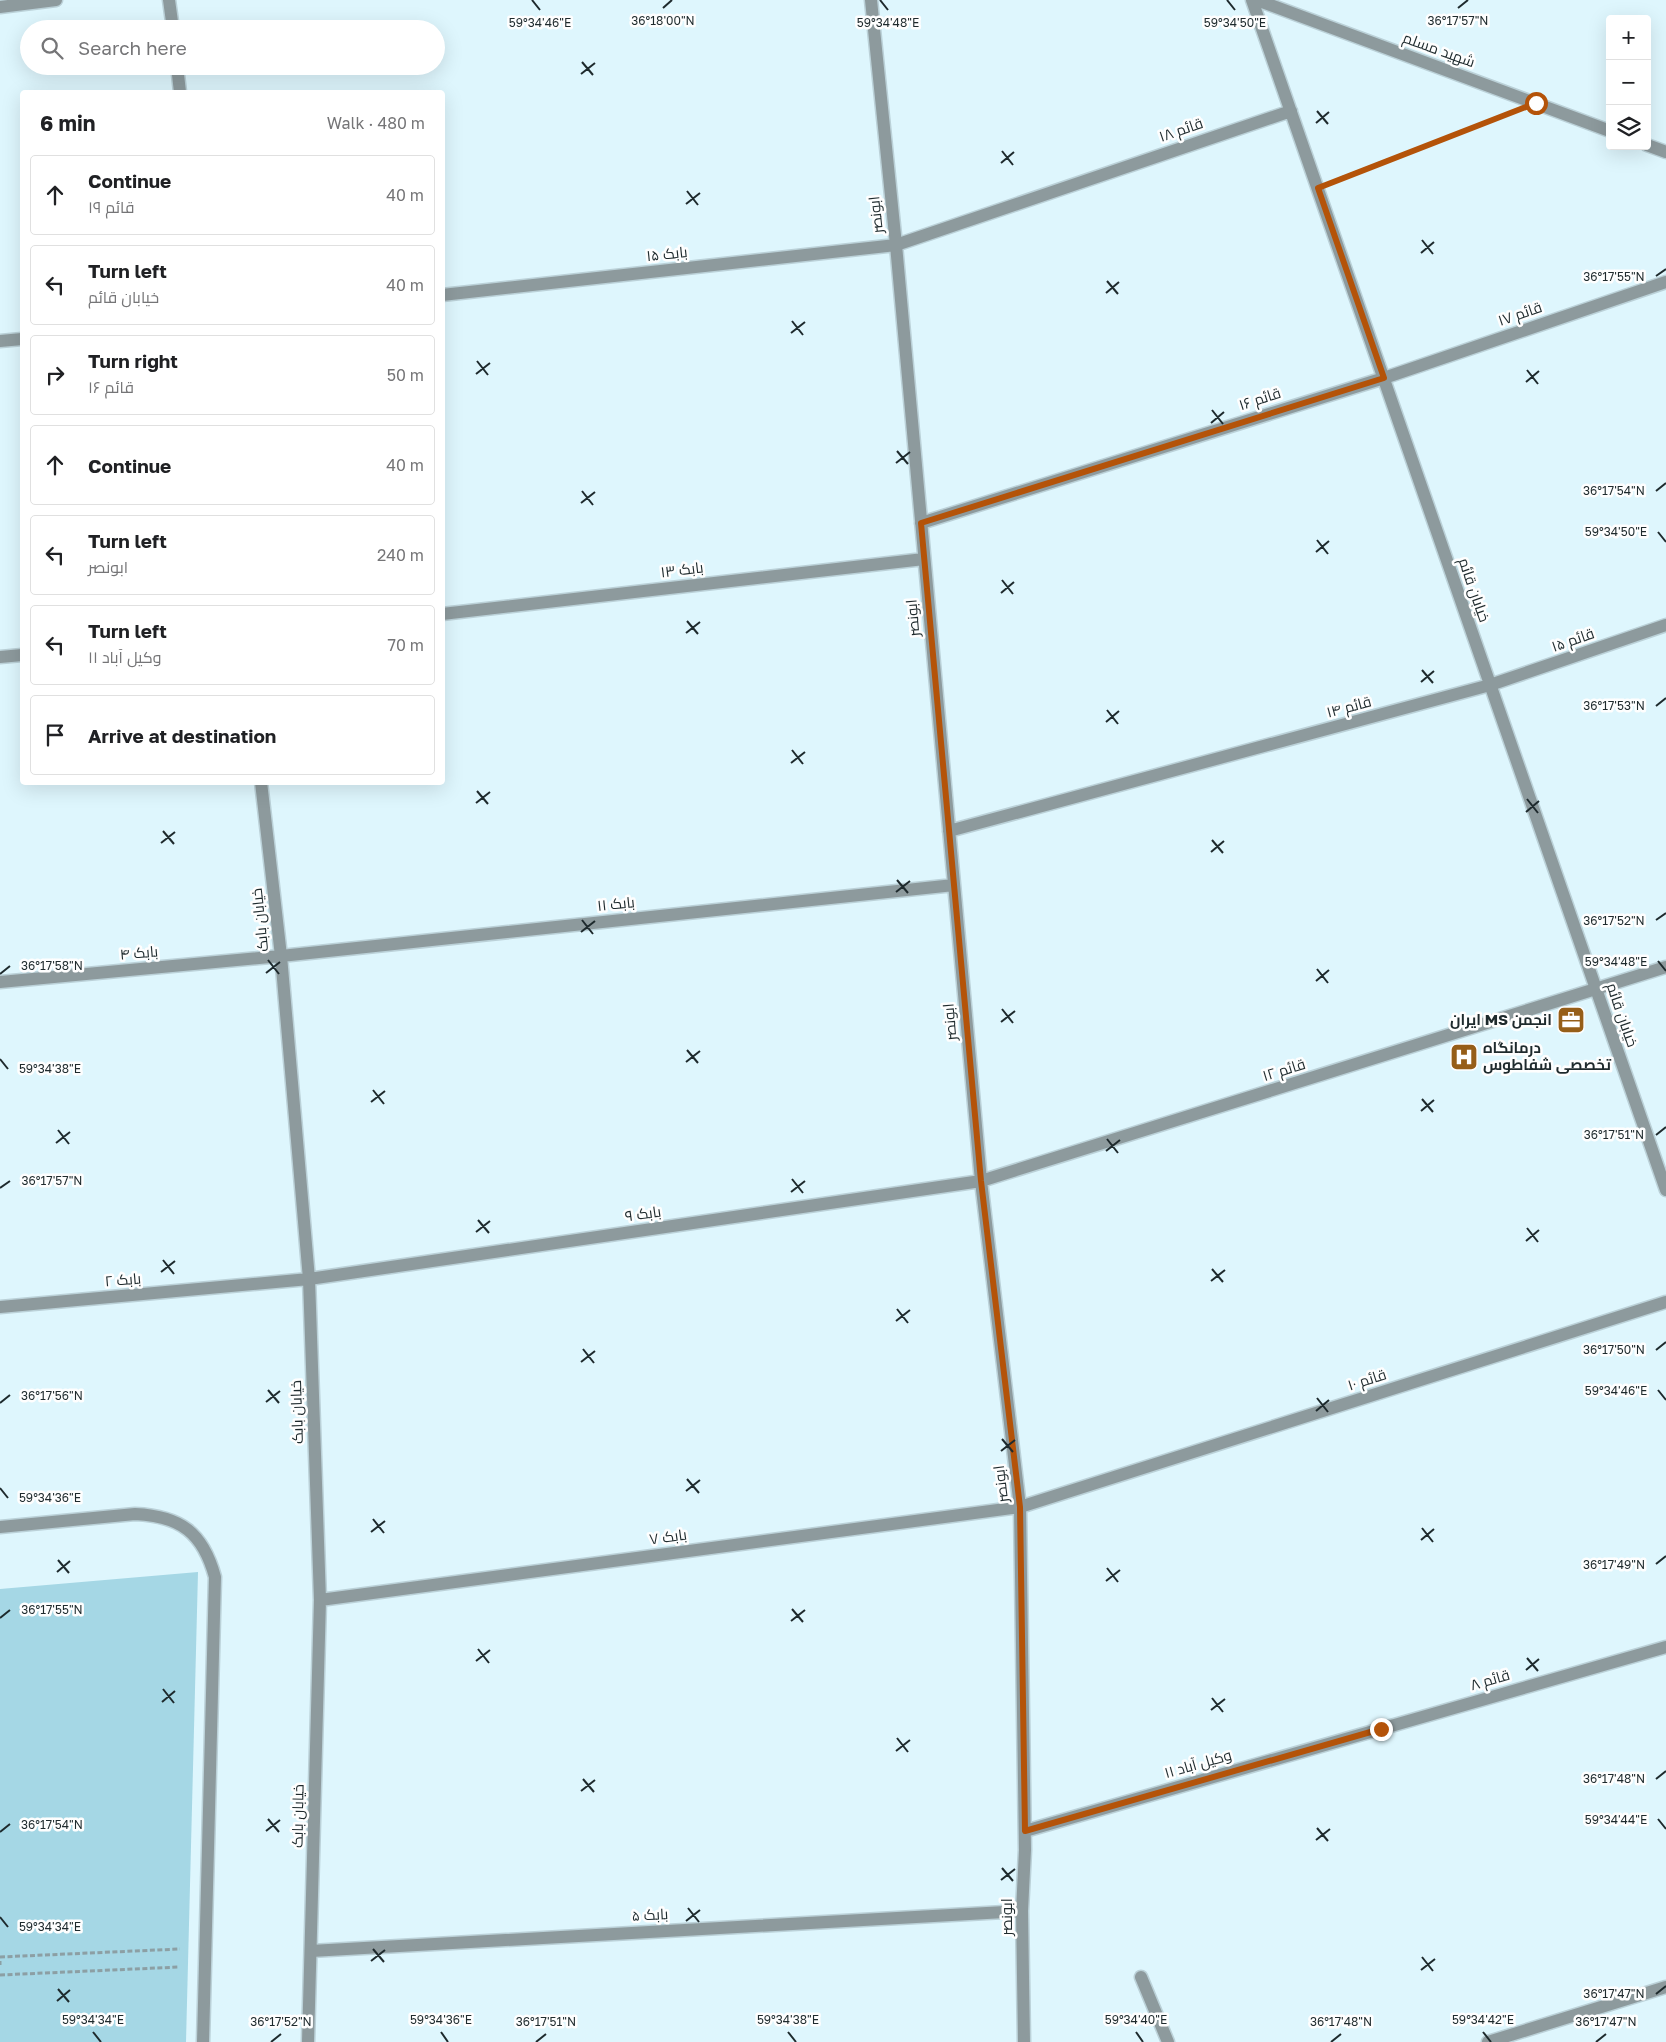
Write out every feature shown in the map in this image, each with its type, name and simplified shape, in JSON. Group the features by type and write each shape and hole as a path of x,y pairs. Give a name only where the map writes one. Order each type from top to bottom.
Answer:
{"street":[{"path":"0,7 56,0"},
{"path":"169,0 171,20"},
{"name":"ابونصر","path":"871,0 896,245 981,1181 1020,1507 1025,1831 1022,1910 1024,2042"},
{"name":"خیابان قائم","path":"1252,0 1666,1190"},
{"name":"شهید مسلم","path":"1257,0 1606,129"},
{"path":"178,75 180,90"},
{"name":"قائم ۱۸","path":"896,245 1291,110"},
{"path":"1651,146 1666,152"},
{"name":"بابک ۱۵","path":"445,296 896,245"},
{"name":"قائم ۱۷","path":"1384,378 1666,282"},
{"path":"0,341 20,339"},
{"name":"قائم ۱۶","path":"921,523 1384,378"},
{"name":"بابک ۱۳","path":"445,614 924,559"},
{"name":"قائم ۱۵","path":"1490,685 1666,626"},
{"path":"0,657 20,656"},
{"name":"قائم ۱۴","path":"949,831 1490,685"},
{"name":"خیابان بابک","path":"261,785 281,956 309,1279 320,1600 308,2042"},
{"name":"بابک ۱۱","path":"281,956 954,885"},
{"name":"بابک ۴","path":"0,982 281,956"},
{"name":"قائم ۱۲","path":"981,1181 1666,967"},
{"name":"بابک ۹","path":"309,1279 981,1181"},
{"name":"بابک ۲","path":"0,1307 309,1279"},
{"name":"قائم ۱۰","path":"1020,1507 1666,1302"},
{"name":"بابک ۷","path":"320,1600 1020,1507"},
{"path":"0,1527 135,1514 158,1515 179,1523 196,1537 209,1556 215,1577 203,2042"},
{"name":"قائم ۸","path":"1381,1729 1666,1647"},
{"name":"وکیل آباد ۱۱","path":"1025,1831 1381,1729"},
{"name":"بابک ۵","path":"311,1951 1022,1910"},
{"path":"1141,1978 1168,2042"},
{"path":"1488,2042 1666,1987"}],"path":[{"path":"1318,188 1536,103"},
{"path":"0,1957 206,1948"},
{"path":"0,1975 205,1965"}],"shaded area":[{"path":"198,1572 186,2042 0,2042 0,1589"}],"place":[{"name":"ایران MS انجمن","path":"1571,1020"},
{"name":"درمانگاه تخصصی شفاطوس","path":"1464,1057"}],"route":[{"path":"1381,1729 1025,1831 1020,1507 981,1181 921,523 1384,378 1318,188 1536,103"}]}
